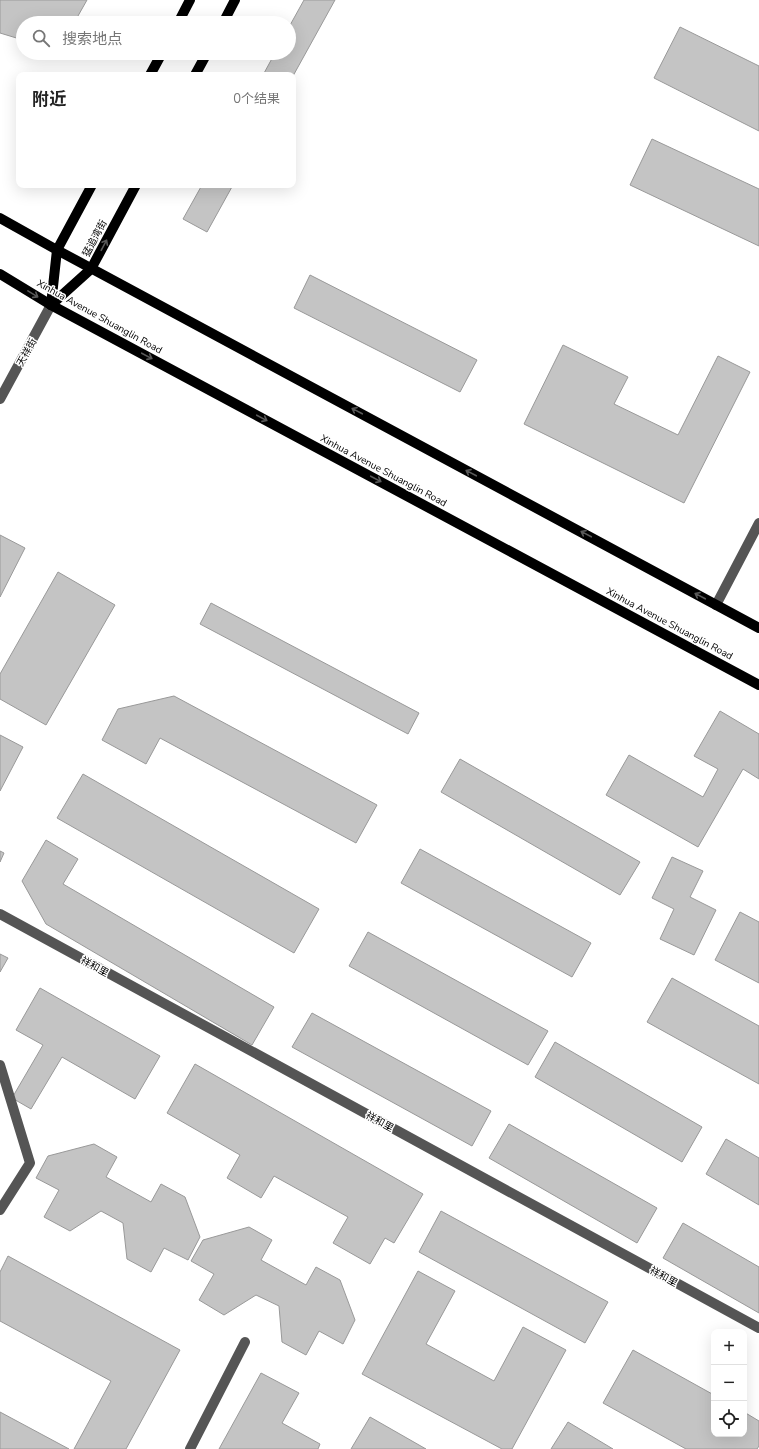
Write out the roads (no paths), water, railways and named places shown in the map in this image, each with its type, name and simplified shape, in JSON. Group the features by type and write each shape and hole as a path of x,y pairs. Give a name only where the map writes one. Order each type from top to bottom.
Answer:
{"main road":[{"path":"182,16 190,0"},
{"path":"226,16 235,0"},
{"path":"152,72 158,60"},
{"path":"196,72 202,60"},
{"path":"51,304 57,250 90,188"},
{"name":"猛追湾街","path":"51,304 92,269 134,188"},
{"path":"0,218 759,628"},
{"name":"Xinhua Avenue Shuanglin Road","path":"0,274 51,304 759,685"}],"street":[{"name":"天祥街","path":"0,399 51,304"},
{"path":"716,604 759,523"},
{"name":"祥和里","path":"0,914 759,1328"},
{"path":"0,1065 30,1163 0,1210"},
{"path":"190,1449 245,1342"}]}
